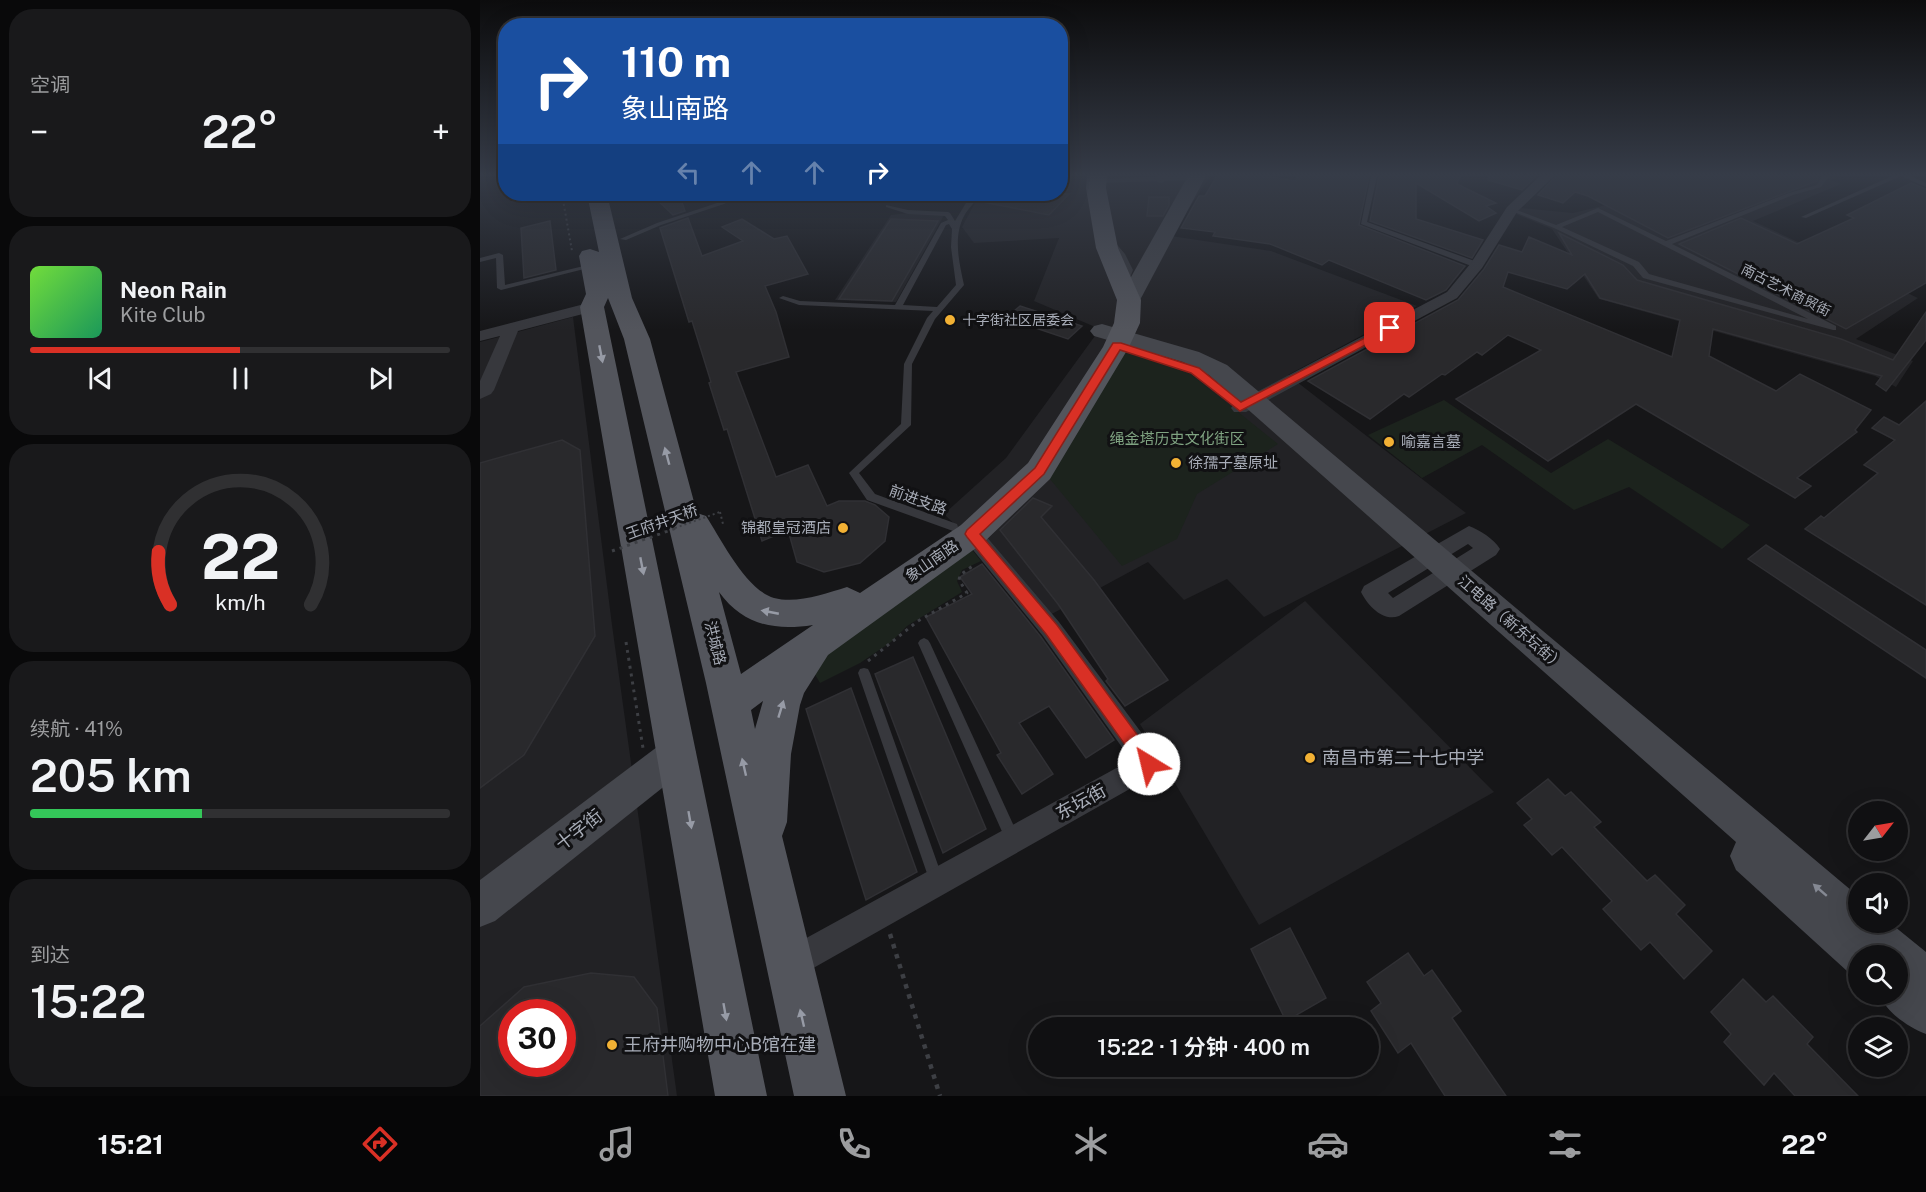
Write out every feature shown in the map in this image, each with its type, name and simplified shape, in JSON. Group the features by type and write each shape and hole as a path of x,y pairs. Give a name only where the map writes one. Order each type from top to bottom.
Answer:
{"main road":[{"path":"584,227 598,294 592,307 665,749 741,1096"},
{"name":"洪城路","path":"604,227 620,298 637,339 727,694 815,1077"},
{"name":"象山南路","path":"727,694 818,642 972,539 1039,471 1109,339 1114,304 1092,227"},
{"path":"1103,227 1107,248 1126,293"},
{"name":"象山南路","path":"1109,339 1127,323 1126,293"},
{"path":"676,491 724,574 741,595 760,610 799,615 816,612 847,601"},
{"name":"象山南路","path":"727,694 847,601 940,538 972,539"},
{"path":"763,850 778,715 787,688 818,642"}],"street":[{"path":"1126,293 1166,227"},
{"path":"1247,404 1452,295 1477,265 1501,227"},
{"path":"480,336 592,307"},
{"path":"480,393 485,390 511,328"},
{"name":"江电路（新东坛街）","path":"1109,339 1195,371 1247,404 1310,465 1436,568 1884,945"},
{"name":"东坛街","path":"790,964 1149,764 1051,629 972,539"},
{"name":"江电路（新东坛街）","path":"1436,568 1850,945"},
{"name":"十字街","path":"480,881 665,749"},
{"name":"十字街","path":"480,906 665,749"},
{"name":"江电路（新东坛街）","path":"1908,965 1926,981"},
{"path":"1908,996 1926,1012"},
{"path":"815,1077 836,1096"}],"lane":[{"path":"624,239 652,227"},
{"path":"897,307 942,227"},
{"name":"前进支路","path":"953,227 953,249 960,285 931,318 908,364 906,425 854,473 871,497 972,539"},
{"path":"1374,227 1477,265"},
{"name":"南古艺术商贸街","path":"1556,227 1636,264 1647,276 1833,328 1632,227"},
{"path":"1666,244 1708,227"},
{"path":"480,260 499,255 501,288 592,266"},
{"path":"783,297 799,303 940,309"},
{"path":"924,643 1013,840"},
{"path":"864,673 937,882"}],"path":[{"name":"王府井天桥","path":"612,551 720,512"},
{"path":"864,673 860,666 882,652 906,630 937,608 967,593 959,580 972,539"},
{"path":"625,634 665,749"},
{"path":"883,912 940,1096"}],"shaded area":[{"path":"883,227 937,227 896,302 835,300"},
{"name":"绳金塔历史文化街区","path":"962,227 1177,227 1171,236 1271,251 1417,306 1288,375 1466,513 1264,617 1227,579 1184,600 1148,562 1048,616 944,514 1006,458 1100,329 1034,301 1059,238 974,243"},
{"path":"1548,227 1766,227 1918,298 1856,339 1913,361 1896,387 1875,376 1599,299 1552,229"},
{"path":"573,317 612,625 677,1096 480,1096 480,342"},
{"name":"南昌市第二十七中学","path":"1305,601 1494,792 1259,925 1140,724"}],"green space":[{"path":"1120,350 1191,374 1278,444 1197,494 1177,539 1122,566 1045,473"},
{"path":"1444,400 1551,473 1608,439 1750,525 1722,549 1629,487 1574,510 1482,445 1422,478 1368,435"},
{"path":"968,545 981,561 962,570 957,581 962,592 907,626 891,642 860,663 820,683 810,666"}],"building":[{"path":"551,227 556,270 524,278 521,228"},
{"path":"691,227 702,256 743,241 722,227 755,227 774,239 787,236 808,274 765,286 776,312 789,357 736,372 776,477 808,465 827,506 839,501 865,501 875,505 889,517 885,541 860,563 824,572 797,562 788,530 762,541 660,228"},
{"path":"886,227 934,227 892,301 839,299"},
{"path":"1365,227 1465,266 1446,290 1426,300 1329,260 1322,265 1270,244 1213,236 1215,232 1181,228"},
{"path":"1387,227 1442,227 1483,240 1472,258"},
{"path":"1647,227 1696,227 1668,238"},
{"path":"1719,227 1761,227 1797,244 1834,227 1926,227 1926,283 1846,329 1679,244"},
{"path":"1559,233 1623,265 1637,280 1841,339 1893,360 1926,312 1926,340 1886,391 1876,384 1882,376 1713,329 1709,356 1776,391 1800,374 1871,410 1855,430 1857,432 1797,478 1811,486 1795,498 1636,404 1548,461 1456,399 1541,350 1508,335 1482,355 1477,352 1409,397 1404,394 1370,419 1308,381 1458,300 1484,269 1499,245 1522,252 1529,237 1572,255","holes":["1508,272 1567,289 1585,274 1600,298 1680,320 1672,357 1503,287"]},
{"path":"1020,306 1082,326 1068,339 1006,318"},
{"path":"1926,401 1926,605 1805,529 1821,516 1824,518 1878,473 1864,465 1895,440 1872,428 1884,417 1899,425"},
{"path":"562,440 580,450 595,636 524,755 480,788 480,463"},
{"path":"1033,498 1052,506 1041,517 1094,580 1168,680 1125,706 1106,681 1108,679 1058,604 1000,530"},
{"path":"1766,545 1926,650 1926,678 1748,559"},
{"path":"982,564 1041,637 1114,740 1086,758 1049,706 1019,723 1053,774 1022,794 997,755 1001,753 926,617 972,594 960,577"},
{"path":"913,657 986,829 943,853 875,674"},
{"path":"851,688 917,872 866,900 806,709"},
{"path":"1548,779 1565,796 1571,792 1601,822 1594,827 1647,881 1655,875 1685,905 1676,914 1712,951 1684,979 1650,942 1641,950 1603,909 1612,901 1562,847 1552,855 1524,825 1532,819 1517,803"},
{"path":"1290,928 1326,998 1293,1017 1284,1017 1251,949"},
{"path":"1408,953 1424,976 1432,970 1461,1011 1452,1018 1506,1096 1445,1096 1411,1043 1398,1053 1379,1023 1379,1017 1375,1017 1371,1011 1381,1003 1367,982"},
{"name":"王府井购物中心B馆在建","path":"591,973 634,977 657,1008 668,1096 480,1096 480,1026 498,1010 498,1077 576,1077 576,999 510,999 524,987"},
{"path":"1743,979 1766,1002 1773,996 1813,1037 1807,1044 1858,1096 1795,1096 1774,1073 1764,1085 1724,1042 1731,1034 1711,1012"}],"place":[{"name":"十字街社区居委会","path":"950,320"},
{"name":"喻嘉言墓","path":"1389,442"},
{"name":"徐孺子墓原址","path":"1176,463"},
{"name":"锦都皇冠酒店","path":"843,528"},
{"name":"南昌市第二十七中学","path":"1310,758"},
{"name":"王府井购物中心B馆在建","path":"612,1045"}],"route":[{"path":"1149,764 1051,629 972,534 1039,471 1117,346 1195,371 1240,408 1390,328"}]}
